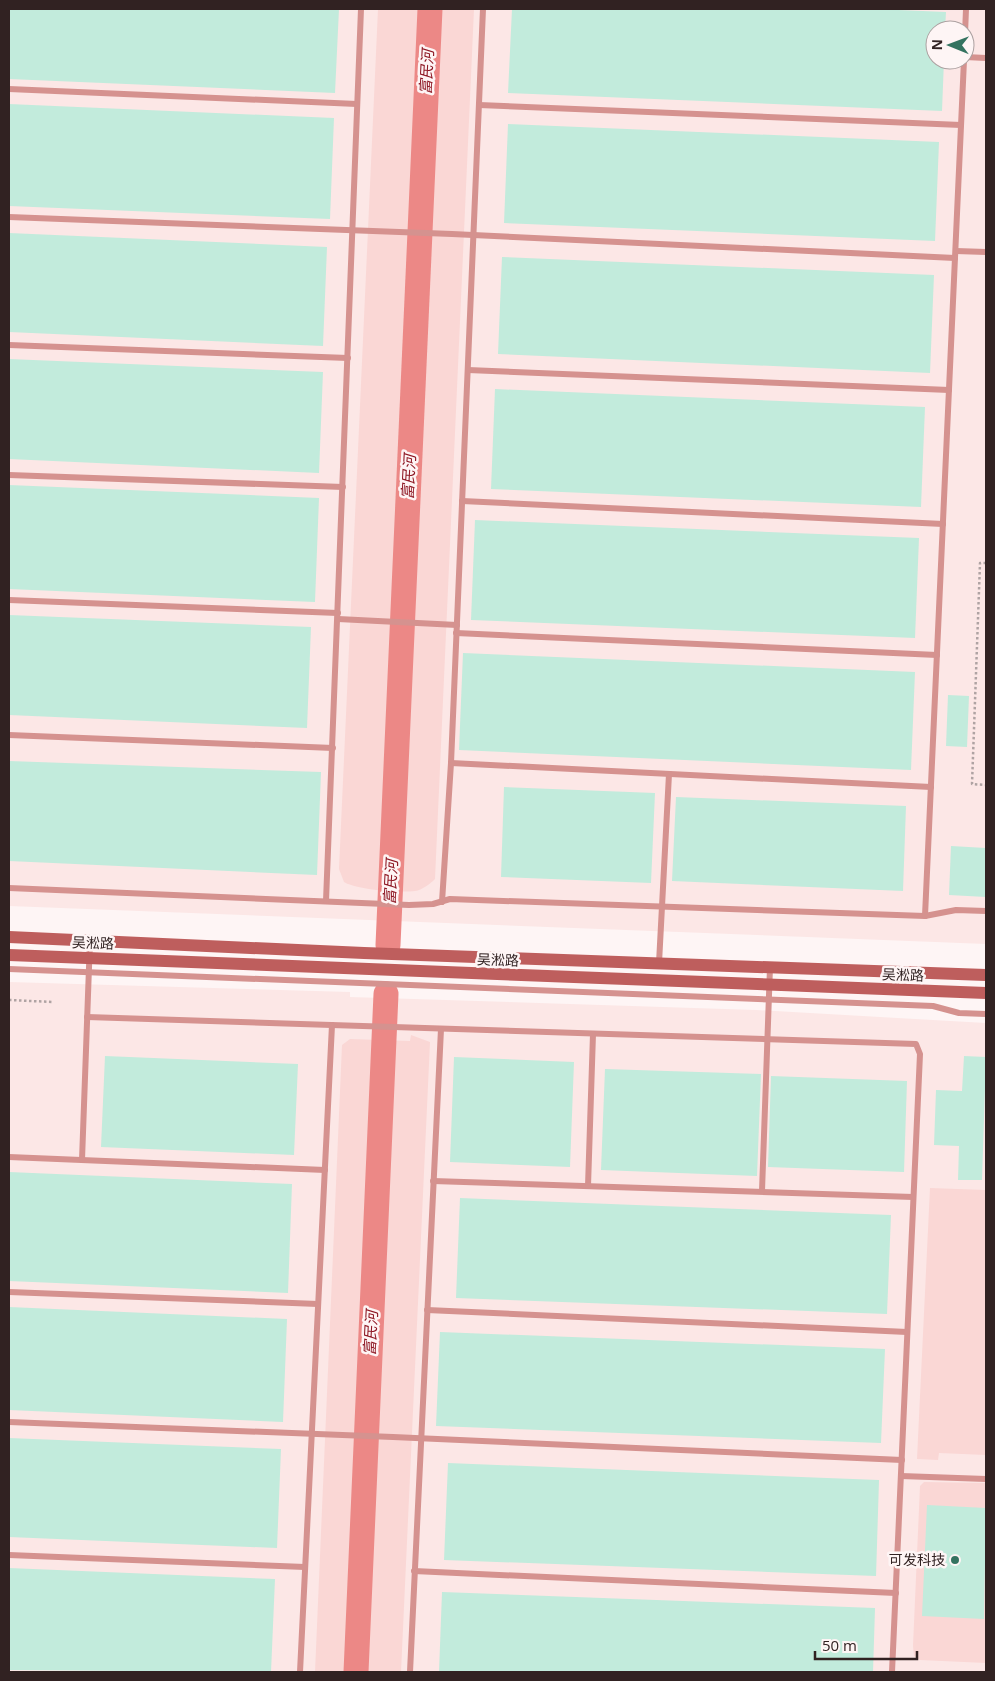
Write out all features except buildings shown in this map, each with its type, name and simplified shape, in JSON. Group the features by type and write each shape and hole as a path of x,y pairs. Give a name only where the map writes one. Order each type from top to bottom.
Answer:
{"main road":[{"name":"吴淞路","path":"9,937 986,975"},
{"name":"吴淞路","path":"9,955 769,992 986,993"}],"lane":[{"path":"326,901 360,9"},
{"path":"442,902 451,762 483,9"},
{"path":"925,916 964,70"},
{"path":"9,89 357,104"},
{"path":"479,106 961,125"},
{"path":"9,217 352,232 452,234 955,258"},
{"path":"956,251 986,252"},
{"path":"9,344 348,358"},
{"path":"468,370 949,390"},
{"path":"9,475 343,487"},
{"path":"462,501 943,524"},
{"path":"9,600 338,616 366,620 457,625"},
{"path":"456,633 937,655"},
{"path":"9,735 333,748"},
{"path":"451,762 931,787"},
{"path":"659,963 669,774"},
{"path":"9,888 409,905 442,902 450,899 925,916 956,910 986,911"},
{"path":"82,1160 90,940"},
{"path":"762,1191 770,967"},
{"path":"9,969 769,992 934,1006 959,1013 986,1014"},
{"path":"87,1017 916,1044 920,1054 892,1672"},
{"path":"300,1672 332,1025"},
{"path":"410,1672 440,1029"},
{"path":"588,1186 593,1034"},
{"path":"9,1157 325,1170"},
{"path":"433,1181 913,1197"},
{"path":"9,1292 318,1304"},
{"path":"427,1310 907,1332"},
{"path":"9,1422 421,1438 902,1460"},
{"path":"901,1476 986,1479"},
{"path":"9,1554 305,1567"},
{"path":"414,1571 896,1593"}],"path":[{"path":"986,563 980,563 972,784 986,785"},
{"path":"9,1000 53,1002"}],"shaded area":[{"path":"9,9 986,9 986,944 9,906"},
{"path":"378,9 474,9 435,879 420,889 408,892 378,890 350,885 344,882 339,869"},
{"path":"9,982 350,992 350,997 756,1010 986,1023 986,1672 9,1672"},
{"path":"411,1035 430,1042 401,1672 315,1672 342,1045 350,1039 410,1041"},
{"path":"930,1188 986,1190 986,1455 939,1453 938,1460 917,1459"},
{"path":"924,1482 986,1483 986,1663 920,1660 914,1656 920,1486"}],"waterway":[{"name":"富民河","path":"388,945 430,9"},
{"name":"富民河","path":"356,1672 386,994"}],"place":[{"name":"可发科技","path":"955,1560"}]}
